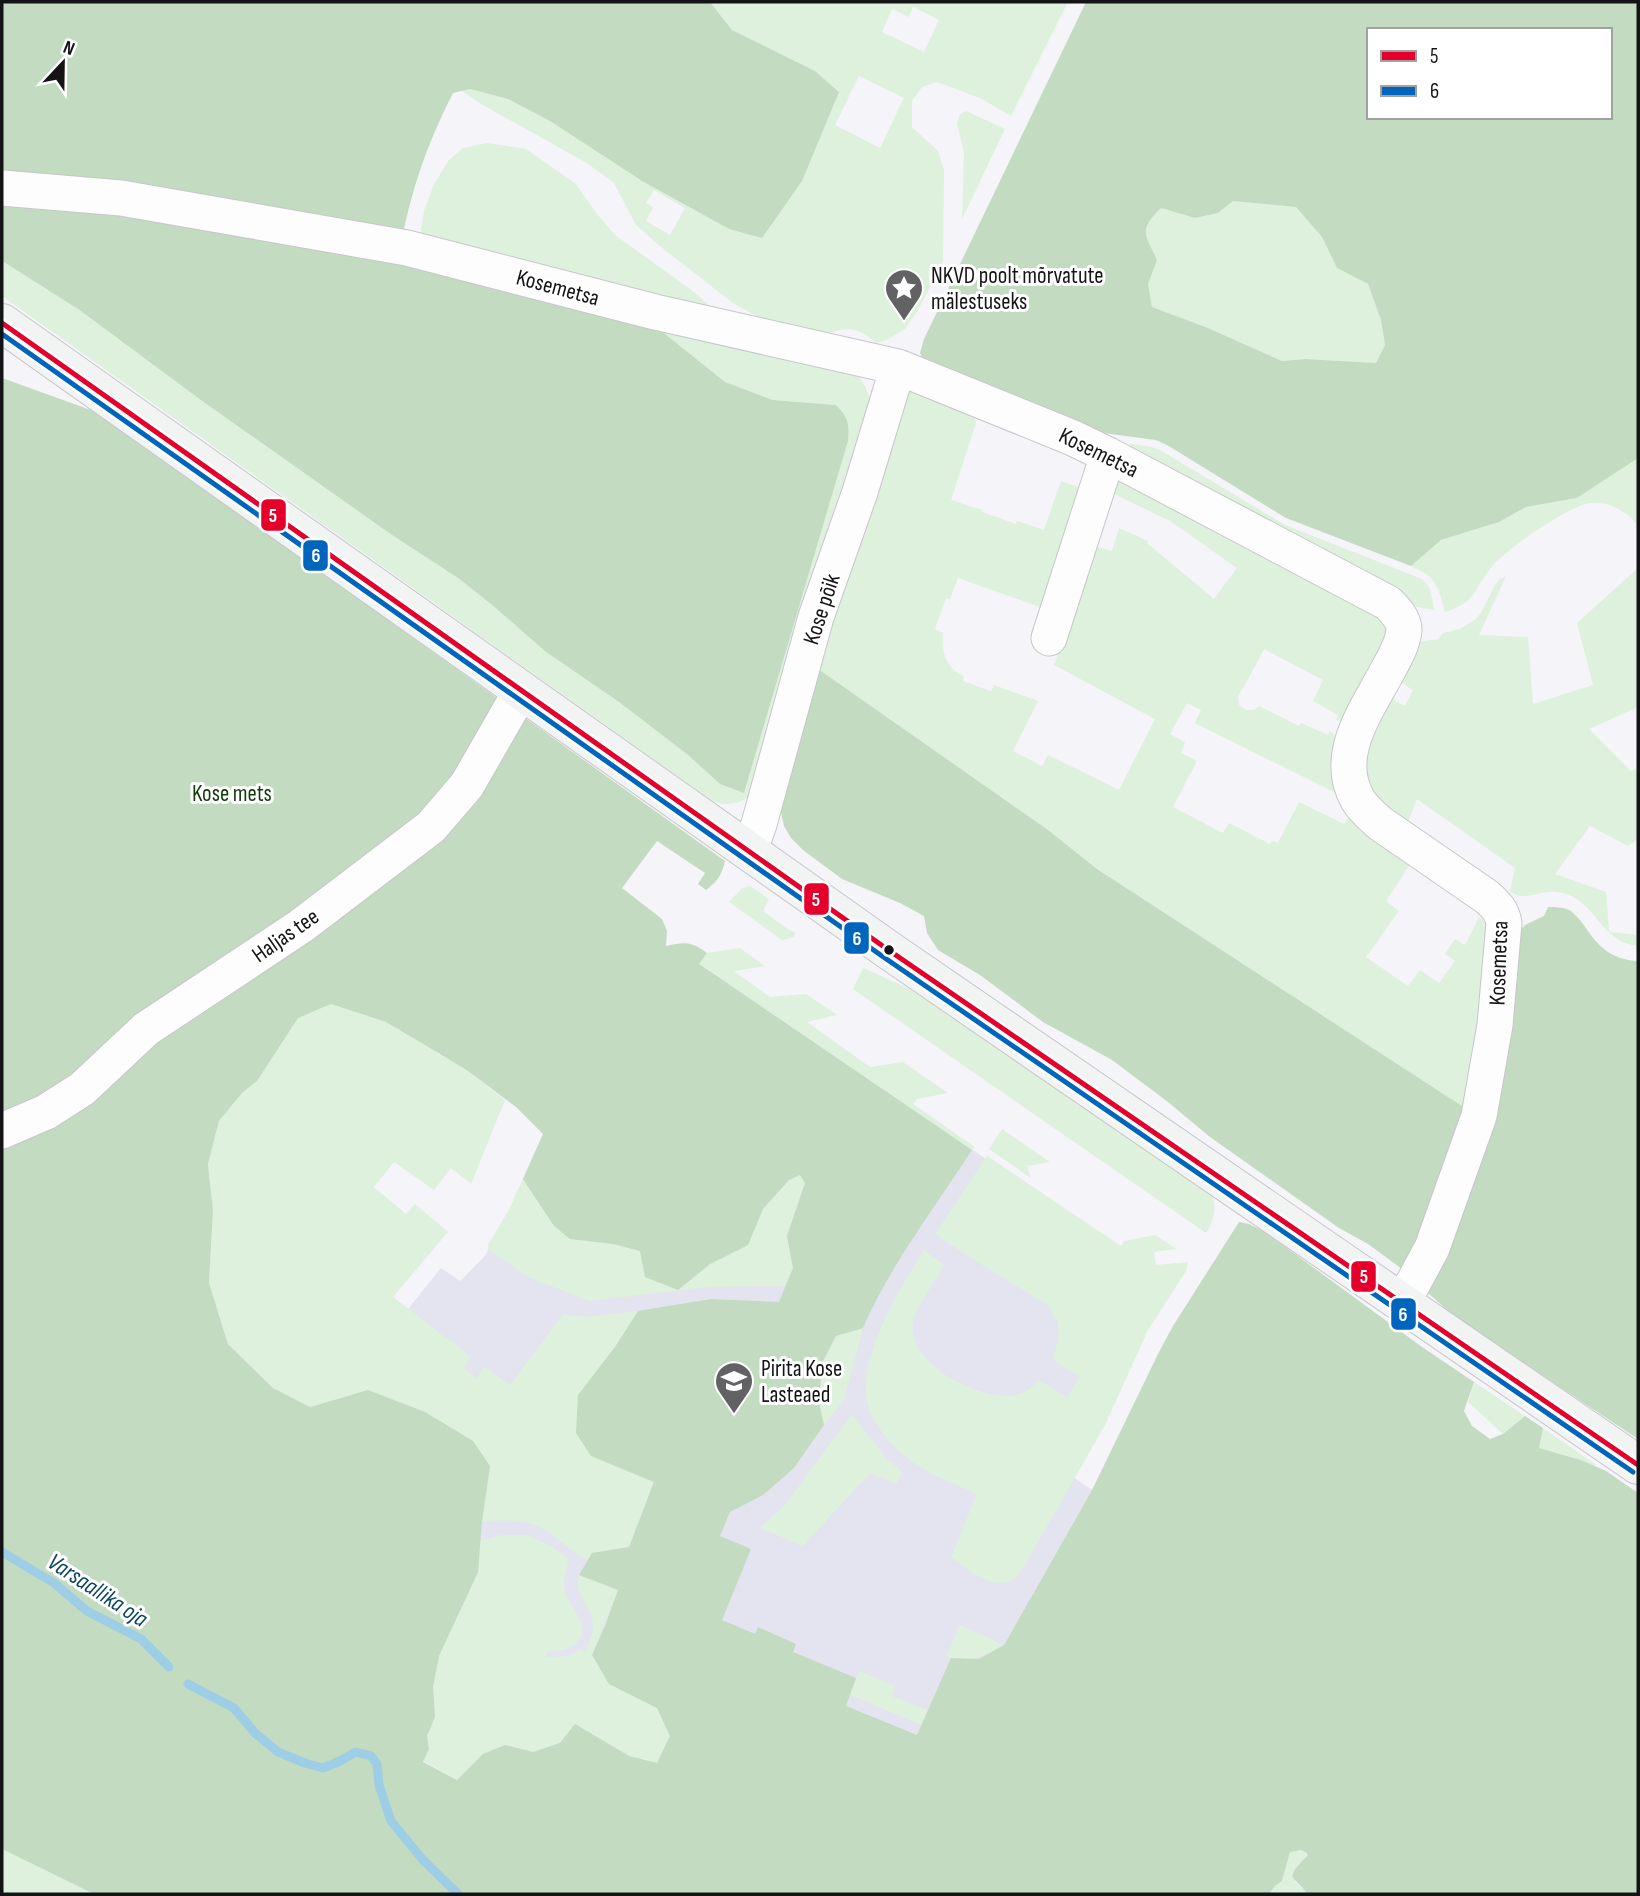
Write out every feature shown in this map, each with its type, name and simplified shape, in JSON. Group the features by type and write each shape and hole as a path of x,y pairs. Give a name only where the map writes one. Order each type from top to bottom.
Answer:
{"main road":[{"path":"2,323 749,852 1638,1465"}],"street":[{"name":"Kosemetsa","path":"2,188 121,198 407,248 655,312 898,367 1073,438 1388,603 1397,612 1404,630 1395,657 1355,731 1348,769 1352,786 1358,800 1381,824 1487,897 1503,914 1504,923 1495,1025 1479,1116 1432,1248 1403,1302"},
{"name":"Kose põik","path":"749,852 816,617 860,492 898,367"},
{"path":"1049,638 1108,455"},
{"name":"Haljas tee","path":"2,1130 46,1112 82,1090 146,1029 301,926 431,827 467,785 521,691"}],"shaded area":[{"name":"Pirita Kose Lasteaed","path":"688,956 1160,1274 1057,1466 1092,1490 862,1894 317,1704 352,1395 408,1309 441,1268 460,1281 485,1256 543,1134"}],"green space":[{"path":"2,2 710,2 732,30 815,71 839,92 802,181 762,238 729,229 642,181 550,121 508,99 470,89 453,93 434,133 420,172 399,254 649,321 725,382 773,400 836,405 846,418 848,441 744,793 720,784 688,755 619,702 546,652 458,578 392,535 205,403 78,309 2,261"},
{"path":"710,2 1068,2 1011,116 980,98 937,82 922,87 912,101 912,127 938,151 944,170 943,261 905,329 887,340 876,343 862,333 850,329 820,337 762,319 733,303 636,225 614,183 587,163 462,91 470,89 508,99 550,121 642,181 729,229 839,92 815,71 732,30","holes":["913,7 939,20 924,52 882,32 892,9 909,17","859,76 904,98 880,148 835,125","654,190 685,208 670,235 646,221 653,207 646,203"]},
{"path":"1086,2 1638,2 1638,458 1577,498 1526,507 1499,522 1441,540 1411,566 1286,518 1156,440 1103,433 923,359 920,353 924,339","holes":["1233,201 1296,207 1322,237 1337,268 1368,284 1381,320 1385,345 1376,363 1305,359 1282,361 1152,307 1148,284 1157,260 1149,244 1146,227 1161,208 1195,218 1218,213"]},
{"path":"966,111 1005,129 962,219 964,153 957,123 960,114"},
{"path":"487,143 526,149 576,184 615,235 694,292 713,309 419,244 424,211 434,184 449,160 463,148"},
{"path":"1233,201 1296,207 1322,237 1337,268 1368,284 1381,320 1385,345 1376,363 1305,359 1282,361 1152,307 1148,284 1157,260 1147,238 1146,227 1149,222 1161,208 1195,218 1218,213"},
{"path":"2,261 78,309 205,403 392,535 458,578 546,652 619,702 688,755 720,784 744,793 848,441 836,405 773,400 725,382 649,321 858,375 870,399 751,796 731,804 711,800 2,296"},
{"name":"Kose mets","path":"2,378 99,413 725,861 718,878 706,890 698,884 705,873 657,841 622,888 662,919 667,931 666,946 697,946 707,953 699,964 972,1150 899,1260 863,1328 836,1336 822,1363 819,1403 824,1425 794,1468 763,1495 730,1512 720,1536 751,1549 722,1620 755,1634 758,1627 796,1644 793,1652 856,1678 846,1706 917,1735 951,1658 979,1659 1004,1645 1092,1490 1173,1326 1239,1222 1265,1232 1474,1382 1464,1411 1472,1426 1490,1439 1503,1434 1525,1416 1543,1428 1539,1448 1581,1460 1606,1471 1638,1493 1638,1894 1307,1894 1292,1876 1307,1856 1307,1853 1301,1850 1290,1852 1282,1881 1269,1894 94,1894 2,1849","holes":["331,1004 386,1022 468,1071 516,1107 543,1134 523,1179 554,1226 570,1239 613,1244 640,1251 645,1277 678,1290 710,1264 748,1245 763,1209 789,1180 800,1175 805,1183 787,1236 793,1268 779,1302 711,1299 638,1311 615,1347 578,1395 576,1433 591,1456 654,1482 629,1547 592,1553 579,1575 618,1590 592,1655 609,1684 657,1708 670,1736 657,1763 629,1756 575,1724 560,1743 533,1752 505,1745 483,1754 457,1780 423,1762 429,1749 427,1736 435,1717 433,1687 439,1656 478,1572 490,1466 473,1441 425,1412 368,1390 310,1407 273,1388 228,1344 209,1283 213,1211 208,1164 219,1121 242,1093 257,1081 298,1018"]},
{"path":"910,388 974,415 976,423 951,500 1016,524 1017,521 1044,530 1061,481 1081,488 1043,608 958,578 950,599 946,598 935,629 943,633 946,659 953,669 964,676 963,681 991,691 994,685 1038,701 1013,751 1042,766 1048,755 1119,790 1155,719 1054,665 1059,651 1062,653 1073,617 1111,475 1393,623 1344,723 1336,720 1338,715 1313,701 1323,680 1264,649 1238,697 1239,705 1246,710 1254,710 1259,706 1299,726 1301,723 1328,735 1330,731 1337,737 1331,771 1336,793 1195,723 1201,710 1187,703 1170,734 1185,742 1181,753 1197,761 1173,807 1223,833 1229,823 1270,844 1272,841 1278,843 1299,802 1344,824 1349,816 1411,863 1386,901 1399,911 1366,957 1408,986 1420,970 1439,983 1455,961 1445,954 1455,939 1465,945 1479,917 1485,922 1472,1113 1097,869 1048,830 811,664","holes":["1112,493 1170,521 1237,568 1214,599 1147,543 1148,541 1119,528 1112,551 1094,546"]},
{"path":"1132,444 1160,450 1285,525 1422,579 1430,589 1434,610 1412,606 1122,446"},
{"path":"1638,458 1638,525 1623,511 1610,505 1590,503 1580,506 1554,519 1512,548 1487,572 1470,598 1445,612 1435,583 1427,574 1411,566 1441,540 1499,522 1526,507 1577,498"},
{"path":"1637,569 1638,707 1589,729 1631,771 1638,768 1638,839 1628,846 1590,826 1555,874 1606,892 1609,932 1584,905 1563,893 1522,896 1510,891 1515,868 1417,799 1404,832 1385,820 1357,766 1388,693 1395,696 1393,700 1405,706 1413,690 1402,683 1399,687 1396,685 1418,642 1438,639 1443,633 1460,629 1476,619 1495,585 1506,576 1479,635 1528,637 1533,704 1593,685 1577,623"},
{"path":"811,664 1048,830 1097,869 1488,1123 1515,937 1525,925 1544,916 1548,907 1567,909 1603,949 1622,959 1638,961 1638,1439 1456,1318 1398,1266 1210,1137 1112,1060 1043,1022 980,975 938,950 927,933 924,916 842,879 803,850 784,826 778,798"},
{"path":"750,886 769,899 763,911 795,932 794,937 782,940 729,902 742,888"},
{"path":"1609,932 1638,935 1638,946 1625,943"},
{"path":"740,948 765,966 734,971 770,997 806,994 837,1015 807,1022 870,1067 903,1062 948,1093 917,1099 913,1104 975,1147 972,1150 699,964 707,953"},
{"path":"863,968 908,988 1212,1194 1214,1215 1206,1233 853,989"},
{"path":"331,1004 386,1022 468,1071 505,1100 471,1184 451,1168 434,1190 394,1162 374,1187 406,1214 415,1204 448,1232 393,1297 471,1357 464,1368 476,1378 485,1367 510,1385 563,1314 586,1317 638,1311 615,1347 591,1456 654,1482 629,1548 593,1553 588,1560 547,1531 532,1524 482,1521 490,1466 368,1390 310,1407 273,1388 228,1344 209,1283 213,1211 208,1164 219,1121 242,1093 257,1081 297,1018"},
{"path":"1002,1129 1050,1162 1027,1166 1031,1178 989,1149"},
{"path":"987,1156 1121,1246 1124,1241 1155,1235 1176,1249 1154,1252 1156,1265 1188,1262 1186,1271 1148,1330 1105,1425 1026,1563 1016,1577 1000,1583 982,1578 951,1557 977,1494 926,1470 895,1447 871,1414 866,1387 868,1368 883,1325 924,1250 944,1265 913,1322 914,1338 922,1353 935,1367 970,1388 1007,1396 1024,1392 1039,1380 1067,1397 1080,1377 1053,1360 1059,1336 1057,1321 1049,1306 935,1234"},
{"path":"800,1174 805,1183 787,1236 793,1268 785,1286 710,1287 589,1301 528,1277 488,1249 523,1179 544,1211 640,1251 678,1290 710,1264 748,1245 763,1209 789,1180"},
{"path":"863,1328 844,1400 824,1425 819,1403 822,1363 836,1336"},
{"path":"1474,1382 1525,1416 1503,1434 1468,1402"},
{"path":"852,1414 886,1458 902,1472 897,1484 870,1473 803,1546 760,1528 785,1505"},
{"path":"1543,1428 1595,1464 1595,1466 1539,1448"},
{"path":"502,1535 527,1535 551,1546 569,1559 564,1587 581,1622 582,1633 580,1639 571,1647 547,1651 546,1657 569,1656 580,1649 586,1651 593,1622 579,1592 579,1575 618,1590 592,1655 609,1684 657,1708 670,1736 657,1764 629,1756 575,1724 560,1743 533,1752 505,1745 483,1754 457,1780 423,1761 429,1749 427,1736 435,1717 433,1686 439,1656 478,1573 480,1541"},
{"path":"960,1625 1004,1645 976,1658 962,1660 946,1657"},
{"path":"859,1671 895,1686 892,1696 929,1711 922,1725 850,1695"},
{"path":"2,1849 94,1894 2,1894"},
{"path":"1295,1850 1307,1853 1295,1882 1306,1890 1307,1894 1270,1894 1282,1881 1290,1852"}],"waterway":[{"name":"Varsaallika oja","path":"2,1552 54,1583 87,1611 141,1639 169,1667"},
{"name":"Varsaallika oja","path":"188,1684 234,1708 255,1733 278,1752 305,1763 323,1768 356,1752 371,1756 377,1764 379,1785 391,1821 423,1860 458,1894"}],"transit line":[{"name":"5","path":"2,323 887,949 1638,1465"},
{"name":"6","path":"2,334 882,956 1633,1472"}],"place":[{"name":"NKVD poolt mõrvatute mälestuseks","path":"904,322"},
{"name":"Pirita Kose Lasteaed","path":"734,1415"}]}
